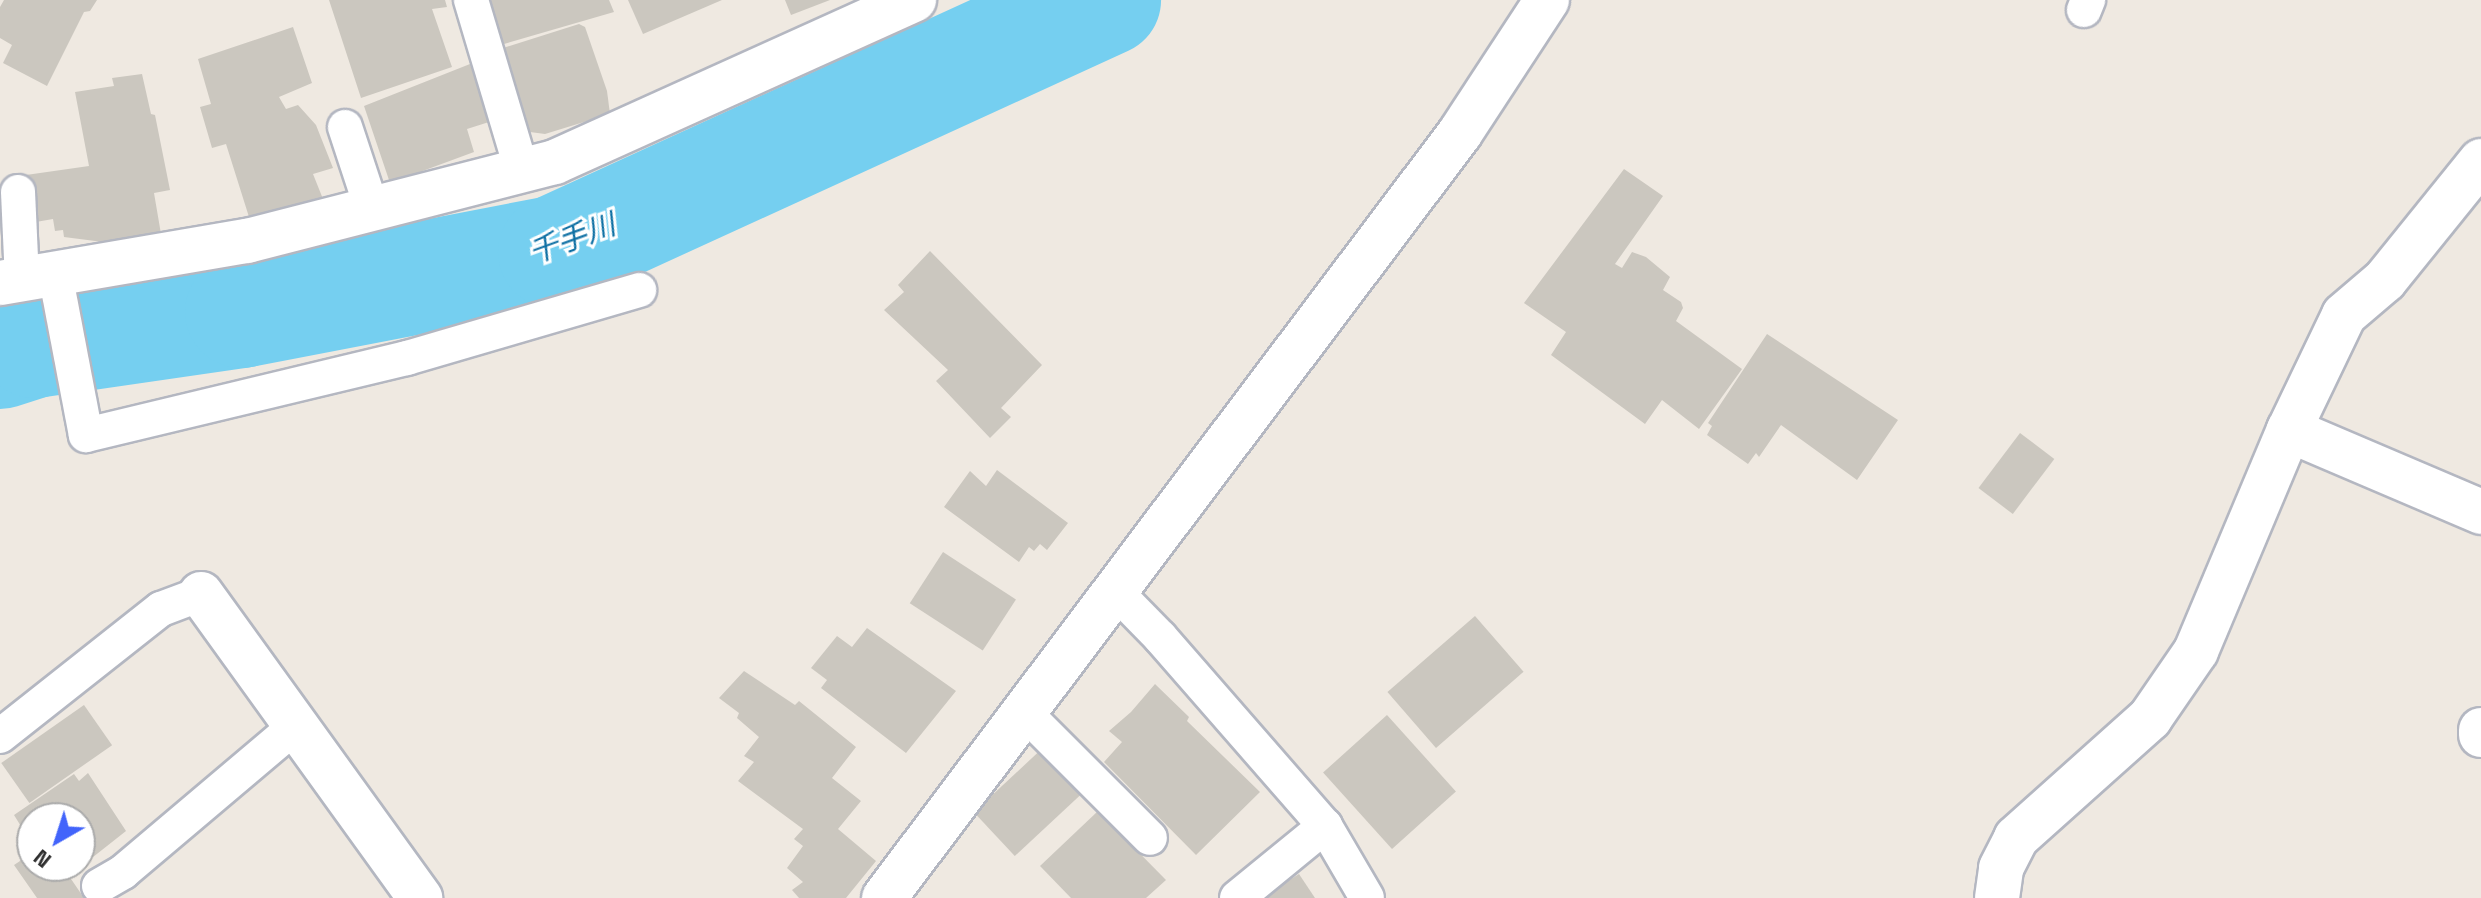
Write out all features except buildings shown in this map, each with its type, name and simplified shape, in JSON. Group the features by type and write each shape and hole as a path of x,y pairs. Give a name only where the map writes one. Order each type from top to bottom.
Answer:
{"street":[{"path":"34,282 247,241 555,162 914,0"},
{"path":"884,898 1460,133 1547,0"},
{"path":"1997,898 2001,868 2016,838 2150,718 2196,651 2289,430 2344,315 2385,280 2481,161"},
{"path":"2289,430 2481,512"},
{"path":"201,594 420,898"}],"lane":[{"path":"471,0 522,171"},
{"path":"345,127 372,209"},
{"path":"18,192 34,282 86,435 407,358 639,290"},
{"path":"1115,591 1160,637 1325,826 1367,898"},
{"path":"0,736 161,609 201,594"},
{"path":"1024,712 1150,838"},
{"path":"99,886 123,872 297,725"},
{"path":"1237,898 1325,826"}],"waterway":[{"name":"千手川","path":"0,353 34,342 241,312 554,252 1105,0"}]}
